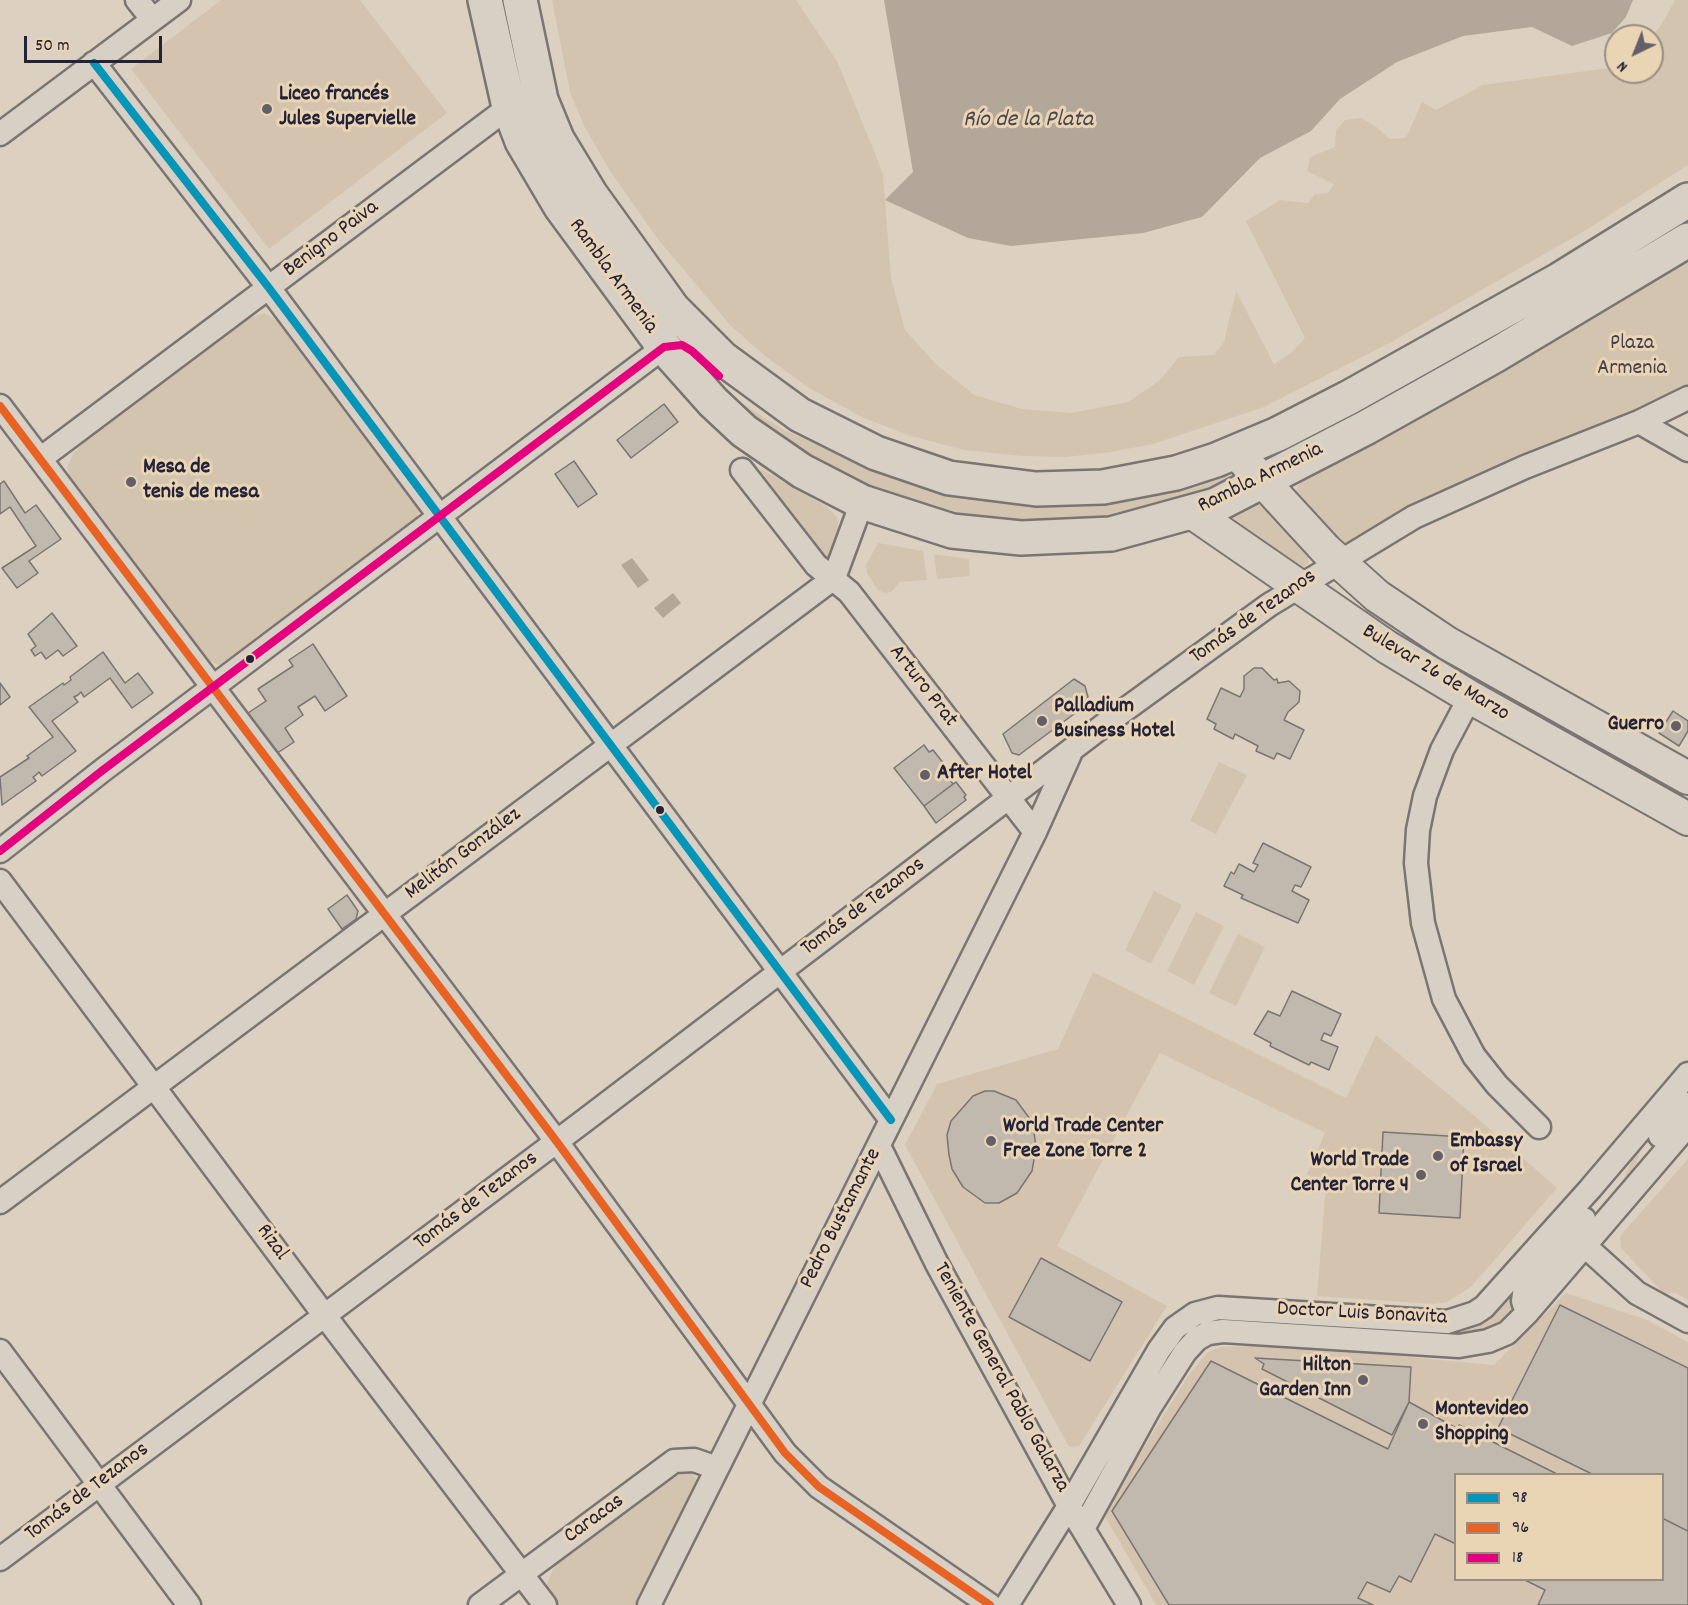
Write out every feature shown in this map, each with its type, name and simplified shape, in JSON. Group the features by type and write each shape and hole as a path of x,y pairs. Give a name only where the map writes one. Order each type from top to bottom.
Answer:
{"main road":[{"name":"Rambla Armenia","path":"485,0 508,107 522,141 561,207 664,347 713,402 744,431 802,471 862,502 952,531 1021,538 1111,534 1193,513 1264,482 1494,356 1688,240"},
{"name":"Rambla Armenia","path":"520,0 541,100 557,139 591,195 673,309 722,358 769,395 800,415 852,443 908,466 950,478 1036,489 1103,487 1176,473 1236,452 1278,434 1491,318 1688,200"},
{"path":"664,347 682,345 692,351 729,387 769,414 852,443"}],"street":[{"path":"137,0 152,19"},
{"path":"0,134 179,0"},
{"path":"94,63 269,288 612,745 779,973 891,1119"},
{"name":"Benigno Paiva","path":"40,459 508,107"},
{"path":"0,851 664,347"},
{"name":"Tomás de Tezanos","path":"0,1559 557,1142 1008,798 1296,585 1414,517 1450,499 1639,422 1688,398"},
{"path":"0,405 212,689 557,1142 785,1452 819,1487 990,1605"},
{"path":"1639,422 1688,450"},
{"name":"Bulevar 26 de Marzo","path":"1236,452 1337,561 1377,596 1447,643 1688,778"},
{"path":"742,470 816,565 834,578 862,502"},
{"name":"Bulevar 26 de Marzo","path":"1193,513 1296,585 1470,697 1688,819"},
{"name":"Melitón González","path":"0,1202 834,578"},
{"name":"Arturo Prat","path":"834,578 849,592 1008,798"},
{"path":"1470,697 1442,750 1425,796 1416,846 1416,873 1421,912 1444,999 1456,1024 1474,1056 1497,1085 1539,1128"},
{"name":"Pedro Bustamante","path":"649,1605 1035,832 1072,750"},
{"path":"1008,798 1035,832"},
{"name":"Rizal","path":"0,880 325,1316 545,1605"},
{"name":"Doctor Luis Bonavita","path":"1007,1605 1069,1506 1159,1350 1175,1328 1195,1314 1218,1308 1447,1322 1466,1317 1484,1308 1688,1074"},
{"path":"1642,1179 1643,1157 1682,1109 1680,1101 1672,1093"},
{"name":"Doctor Luis Bonavita","path":"1084,1527 1144,1417 1185,1352 1208,1333 1223,1330 1459,1346 1488,1341 1507,1333 1527,1313 1688,1125"},
{"name":"Teniente General Pablo Galarza","path":"879,1146 937,1264 1069,1506 1084,1527 1129,1605"},
{"path":"1527,1313 1523,1301 1525,1287 1612,1186 1616,1172 1615,1159"},
{"path":"1585,1246 1637,1293 1688,1321"},
{"path":"0,1351 189,1605"},
{"name":"Caracas","path":"480,1605 674,1461 694,1460 717,1468"}],"shaded area":[{"path":"221,0 360,0 447,113 269,249 131,69"},
{"path":"1093,972 1346,1098 1376,1035 1475,1116 1557,1188 1471,1287 1447,1302 1433,1304 1317,1296 1326,1184 1307,1174 1325,1133 1160,1053 1057,1246 1167,1306 1079,1446 1069,1447 905,1145 937,1084 1058,1049"},
{"path":"1688,1159 1688,1300 1674,1292 1665,1295 1621,1248 1620,1236"},
{"name":"Montevideo Shopping","path":"1566,1293 1647,1320 1688,1342 1688,1605 1156,1605 1103,1513 1190,1373 1208,1352 1220,1347 1281,1345 1494,1365"}],"green space":[{"path":"552,0 796,0 837,61 883,175 891,278 905,330 936,364 974,395 1022,409 1071,413 1128,402 1159,381 1179,357 1214,355 1224,342 1236,291 1274,364 1291,353 1305,338 1246,221 1280,200 1308,203 1315,194 1328,193 1334,184 1307,171 1310,157 1335,147 1336,130 1345,120 1361,118 1378,128 1389,139 1406,138 1422,102 1436,110 1483,85 1604,69 1604,84 1664,84 1664,24 1662,24 1675,0 1688,0 1688,165 1586,230 1393,341 1264,407 1153,444 1066,457 1022,456 964,450 911,436 864,418 809,388 765,356 730,325 657,238 610,171 584,126 570,92"},
{"name":"Plaza Armenia","path":"1688,258 1688,392 1341,547 1295,493 1301,480 1307,476 1601,311"},
{"path":"264,313 280,322 418,503 419,512 415,521 225,665 220,665 207,661 72,486 67,468 73,454 85,441 245,320"},
{"path":"729,395 784,430 874,470 910,481 1226,474 1232,478 1211,490 1162,506 1114,516 1076,522 997,522 896,505 778,444"},
{"path":"761,469 827,507 837,517 839,533 827,562 754,476"},
{"path":"1257,501 1262,501 1308,551 1308,563 1298,571 1227,519"},
{"path":"878,543 923,551 927,580 900,582 891,592 885,593 878,590 867,573 866,565"},
{"path":"934,554 969,559 970,576 937,579"},
{"path":"1324,583 1376,624 1412,648 1456,670 1486,680 1688,791 1688,806 1440,670 1390,640 1329,598 1320,588 1320,585"},
{"path":"1219,762 1247,775 1216,834 1190,821"},
{"path":"1154,891 1182,905 1151,964 1125,950"},
{"path":"1196,912 1224,926 1194,985 1167,971"},
{"path":"1238,934 1265,947 1236,1006 1209,993"},
{"path":"1674,1110 1642,1148 1629,1179 1534,1284 1623,1181 1635,1152"},
{"path":"1522,1283 1512,1313 1504,1321 1485,1331 1461,1336 1219,1321 1145,1395 1178,1338 1193,1326 1218,1318 1460,1332 1491,1316"},
{"path":"690,1469 697,1480 635,1605 559,1605 548,1590 547,1584 556,1561 675,1473"}],"water":[{"name":"Río de la Plata","path":"884,0 1633,0 1626,17 1620,24 1604,24 1604,36 1572,46 1532,27 1463,36 1397,62 1340,99 1311,131 1260,158 1202,217 1143,233 1011,246 968,238 885,200 913,172"},
{"path":"632,558 649,580 638,588 621,565"},
{"path":"673,593 681,603 663,618 654,608"}],"building":[{"path":"664,404 678,422 631,458 617,440"},
{"path":"574,461 597,494 578,507 555,474"},
{"path":"4,481 25,513 36,505 61,539 29,561 38,573 17,588 2,568 36,546 10,507 0,514 0,484"},
{"path":"52,613 77,646 63,656 58,650 46,659 41,652 35,656 31,650 36,646 28,634"},
{"path":"313,644 347,696 325,711 315,696 298,707 303,715 285,728 294,742 276,754 248,713 266,701 258,689 293,666 289,660"},
{"path":"103,652 125,683 138,673 153,693 132,708 110,678 84,697 81,692 74,697 78,702 52,721 76,751 42,776 39,772 33,777 36,781 2,805 0,777 29,758 27,756 53,737 29,707 63,683 64,685 71,680 70,677"},
{"path":"1254,668 1262,668 1274,680 1277,679 1278,683 1289,681 1300,691 1299,702 1288,712 1284,720 1304,730 1290,759 1277,753 1274,759 1256,751 1258,746 1235,734 1233,739 1214,729 1216,724 1207,719 1221,688 1240,697 1244,689 1244,676"},
{"name":"Palladium Business Hotel","path":"1074,679 1085,686 1088,697 1082,708 1019,755 1012,753 1003,734"},
{"path":"0,683 10,697 0,705"},
{"name":"Guerro","path":"1673,711 1688,721 1688,731 1679,746 1659,733"},
{"name":"After Hotel","path":"924,745 929,752 933,750 952,774 948,777 953,784 924,806 894,768"},
{"path":"956,782 966,795 964,797 966,800 936,823 924,806"},
{"path":"1263,843 1311,867 1301,887 1295,885 1292,891 1309,900 1298,923 1241,898 1243,895 1224,886 1231,872 1234,874 1239,864 1254,872 1258,865 1253,863"},
{"path":"347,895 358,911 356,919 342,929 328,909"},
{"path":"1292,991 1341,1014 1331,1036 1324,1033 1321,1040 1338,1047 1329,1070 1311,1062 1309,1065 1270,1046 1271,1043 1254,1034 1268,1011 1280,1016"},
{"name":"World Trade Center Free Zone Torre 2","path":"985,1091 994,1091 1016,1100 1030,1119 1036,1148 1032,1171 1017,1193 999,1203 985,1203 963,1187 952,1169 949,1155 947,1135 951,1121 973,1096"},
{"name":"World Trade Center Torre 4","path":"1383,1132 1464,1137 1460,1218 1379,1213"},
{"path":"1041,1258 1122,1302 1090,1361 1009,1317"},
{"path":"1560,1305 1688,1368 1688,1531 1664,1519 1664,1473 1590,1473 1498,1428"},
{"path":"1255,1358 1411,1367 1409,1402 1392,1435 1262,1369 1264,1364"},
{"path":"1211,1361 1388,1449 1409,1402 1458,1429 1459,1425 1555,1473 1454,1473 1454,1543 1435,1534 1411,1582 1399,1576 1390,1592 1367,1582 1358,1598 1373,1605 1169,1605 1112,1511"},
{"path":"1664,1519 1688,1531 1688,1605 1538,1605 1545,1590 1527,1581 1664,1581"}],"transit line":[{"name":"98","path":"94,63 269,288 891,1120"},
{"name":"18","path":"0,851 103,770 664,347 682,345 692,351 719,376"},
{"name":"96","path":"0,406 557,1142 785,1453 819,1487 990,1605"}],"place":[{"name":"Liceo francés Jules Supervielle","path":"267,109"},
{"name":"Mesa de tenis de mesa","path":"131,482"},
{"name":"Palladium Business Hotel","path":"1042,721"},
{"name":"Guerro","path":"1676,726"},
{"name":"After Hotel","path":"925,775"},
{"name":"World Trade Center Free Zone Torre 2","path":"991,1141"},
{"name":"Embassy of Israel","path":"1438,1156"},
{"name":"World Trade Center Torre 4","path":"1421,1175"},
{"name":"Hilton Garden Inn","path":"1363,1380"},
{"name":"Montevideo Shopping","path":"1423,1424"}]}
